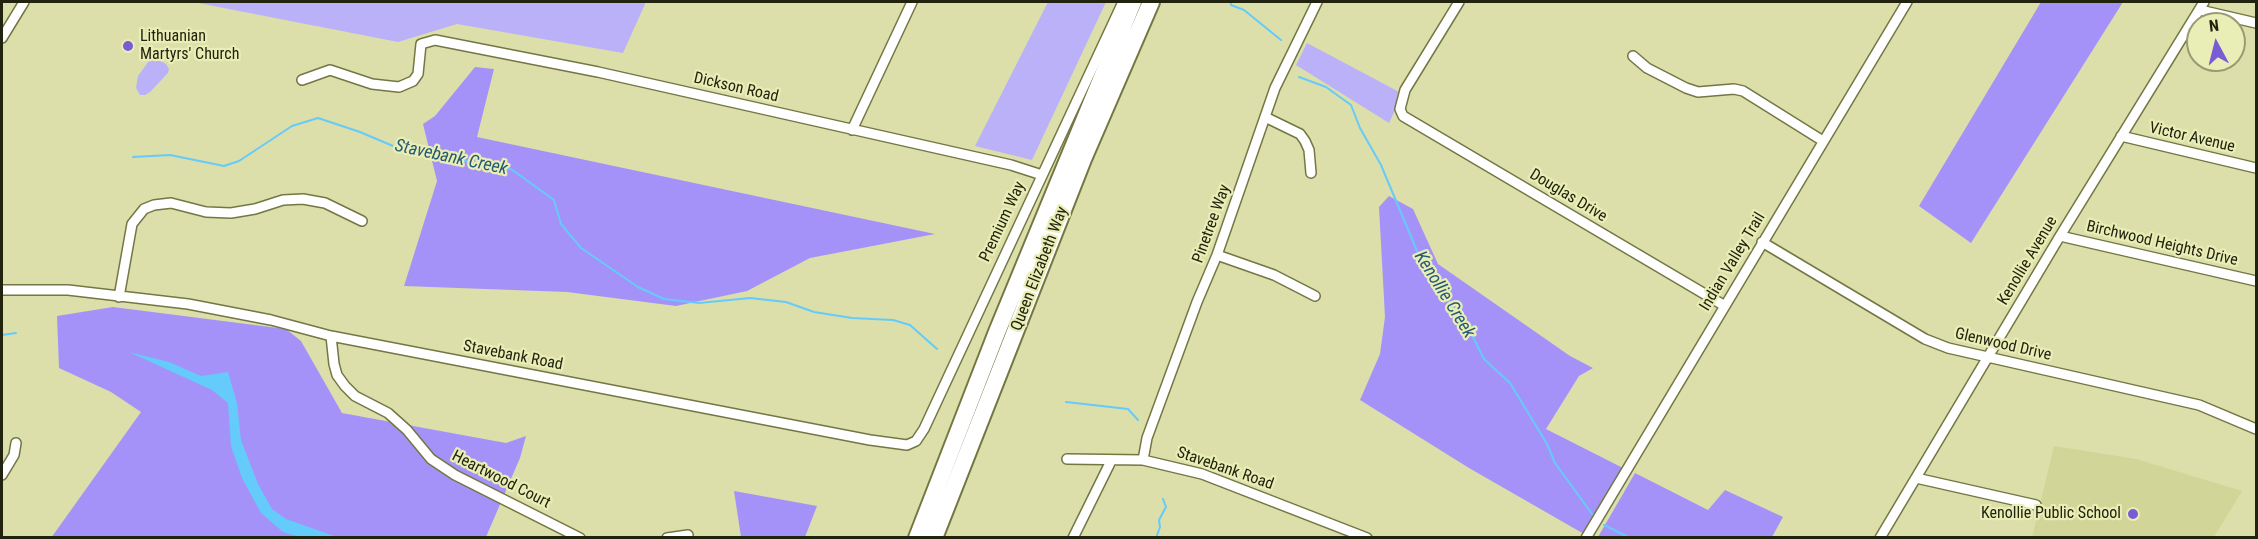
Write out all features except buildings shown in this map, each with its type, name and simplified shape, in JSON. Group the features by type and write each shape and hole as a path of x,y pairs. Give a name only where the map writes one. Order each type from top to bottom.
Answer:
{"highway":[{"name":"Queen Elizabeth Way","path":"917,537 997,332 1133,2"},
{"name":"Queen Elizabeth Way","path":"934,537 1087,150 1151,2"}],"street":[{"path":"2,38 24,2"},
{"path":"852,130 912,2"},
{"name":"Premium Way","path":"901,445 916,441 924,429 1123,2"},
{"name":"Pinetree Way","path":"1143,460 1150,429 1217,255 1275,88 1317,2"},
{"name":"Douglas Drive","path":"1459,2 1405,90 1400,109 1403,116 1725,306"},
{"name":"Indian Valley Trail","path":"1586,537 1907,2"},
{"path":"2202,6 2256,23"},
{"name":"Kenollie Avenue","path":"1880,537 2060,236 2202,6"},
{"name":"Dickson Road","path":"302,80 330,70 372,84 399,87 408,85 418,74 421,44 435,40 598,72 1011,165 1042,175"},
{"path":"1633,56 1647,68 1698,92 1734,89 1743,91 1823,141"},
{"path":"1265,117 1300,134 1309,150 1311,173"},
{"name":"Victor Avenue","path":"2121,136 2256,168"},
{"path":"119,297 132,224 144,209 154,205 171,203 206,212 231,213 255,209 283,200 303,199 325,203 362,221"},
{"name":"Birchwood Heights Drive","path":"2060,236 2256,281"},
{"name":"Glenwood Drive","path":"1762,242 1925,339 1948,348 2199,405 2256,429"},
{"path":"1217,255 1274,275 1316,296"},
{"name":"Stavebank Road","path":"2,290 68,290 188,304 271,320 331,336 901,445"},
{"name":"Heartwood Court","path":"331,336 337,375 345,386 355,396 388,413 442,468 580,537"},
{"path":"2,475 14,455 16,443"},
{"name":"Stavebank Road","path":"1066,459 1143,460 1202,474 1367,537"},
{"path":"1073,537 1111,460"},
{"path":"1916,478 2036,505"},
{"path":"667,537 688,535"}],"shaded area":[{"path":"193,2 646,2 623,53 457,24 398,42"},
{"path":"1048,2 1106,2 1032,160 975,146"},
{"path":"2041,2 2123,2 1971,243 1919,206"},
{"path":"1307,43 1403,94 1389,123 1296,65"},
{"path":"157,59 166,64 169,69 168,73 150,92 140,95 136,88 138,76 149,61"},
{"path":"475,67 494,69 477,137 935,234 810,258 747,291 676,306 567,292 404,286 437,181 423,124 435,116"},
{"path":"1389,196 1413,209 1438,264 1570,356 1593,368 1579,376 1546,429 1623,468 1584,534 1469,468 1360,400 1380,354 1385,317 1379,207"},
{"path":"113,307 286,329 301,341 342,413 506,443 526,436 520,458 486,537 51,538 141,412 111,392 59,368 57,316"},
{"name":"Kenollie Public School","path":"2054,446 2136,459 2242,491 2214,537 2032,538"},
{"path":"1635,473 1708,510 1725,490 1783,517 1772,537 1598,537"},
{"path":"734,491 817,506 805,537 741,537"}],"water":[{"path":"129,352 169,362 201,376 228,372 237,403 241,440 258,484 272,509 286,519 337,537 300,537 283,532 261,513 242,478 231,446 228,403 212,390"}],"waterway":[{"name":"Kenollie Creek","path":"1231,2 1231,5 1244,10 1281,40"},
{"name":"Kenollie Creek","path":"1299,77 1326,87 1351,105 1360,128 1381,165 1420,258 1473,337 1484,359 1510,383 1547,444 1555,463 1595,518"},
{"name":"Stavebank Creek","path":"133,157 170,155 224,166 239,161 292,126 318,118 400,149 511,169 554,200 561,224 581,248 638,287 664,299 699,303 750,298 786,302 814,312 852,318 893,320 910,325 937,349"},
{"path":"2,335 16,333"},
{"name":"Stavebank Creek","path":"1066,402 1128,409 1138,420"},
{"name":"Stavebank Creek","path":"1156,538 1160,527 1159,520 1166,507 1163,499"},
{"name":"Kenollie Creek","path":"1604,525 1630,538"}],"place":[{"name":"Lithuanian Martyrs' Church","path":"128,46"},
{"name":"Kenollie Public School","path":"2133,514"}]}
